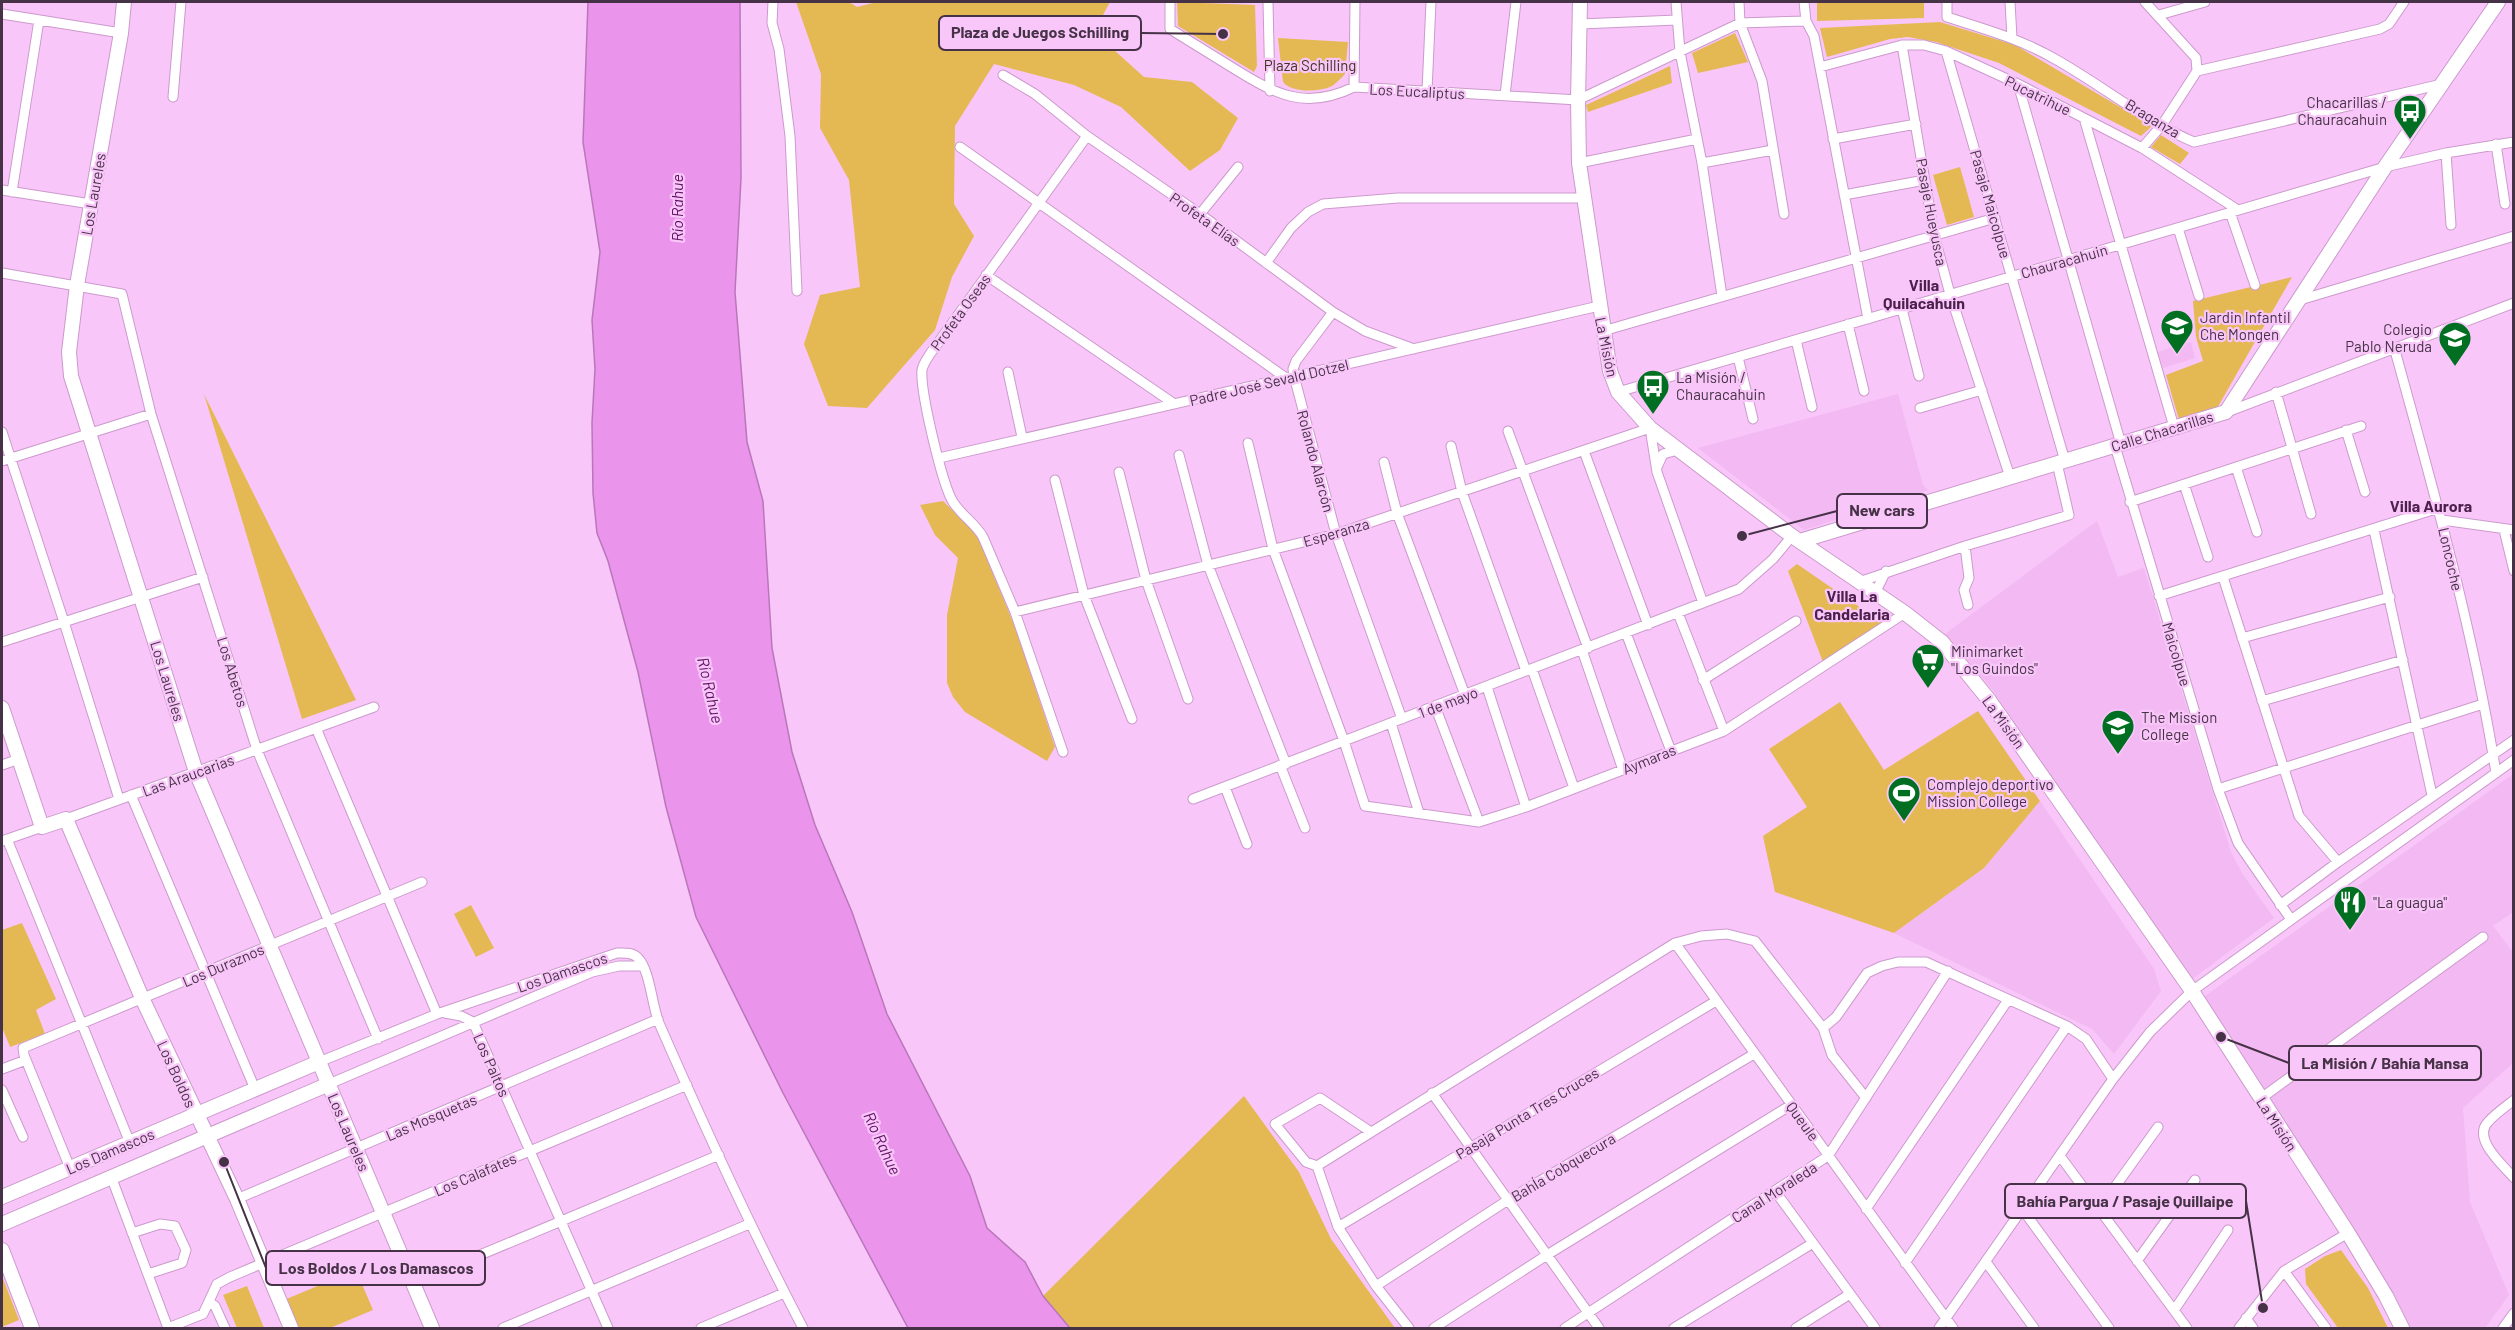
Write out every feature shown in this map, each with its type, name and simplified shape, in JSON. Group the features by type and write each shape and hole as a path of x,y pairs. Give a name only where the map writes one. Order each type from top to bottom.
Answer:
{"street":[{"name":"Los Laureles","path":"124,2 121,33 77,285 69,352 71,376 196,772 432,1329"},
{"path":"173,98 181,2"},
{"path":"773,2 772,23 779,49 790,136 798,291"},
{"name":"Los Eucaliptus","path":"1170,2 1170,29 1270,91 1291,97 1312,99 1334,96 1354,87 1578,100"},
{"path":"1268,2 1270,91"},
{"path":"1354,87 1355,2"},
{"path":"1427,91 1431,2"},
{"path":"1505,95 1516,2"},
{"name":"La Misión","path":"1580,2 1579,163 1603,330 1610,370 1618,392 1650,428 1678,450 1942,642 1989,700 2192,991 2348,1233 2386,1296 2402,1329"},
{"path":"1676,2 1680,52 1697,139 1722,296"},
{"path":"1739,2 1740,23 1762,81 1784,214"},
{"path":"1804,2 1806,21 1814,36 1868,319"},
{"name":"Braganza","path":"1947,2 1947,17 2012,38 2054,58 2189,140 2200,141 2442,84"},
{"path":"2010,2 2012,38"},
{"path":"2142,148 2162,125 2197,71 2196,58 2145,2"},
{"path":"2159,15 2205,2"},
{"path":"2197,71 2380,29 2389,24 2404,2"},
{"name":"Calle Chacarillas","path":"1796,538 2226,412 2385,167 2498,2"},
{"path":"2,14 121,33"},
{"path":"39,20 7,191 91,204"},
{"path":"1580,24 1677,20"},
{"path":"1578,100 1740,23 1806,21"},
{"name":"Pucatrihue","path":"1820,67 1902,45 1924,45 1946,51 2018,84 2142,148 2234,211"},
{"name":"Pasaje Hueyusca","path":"1902,45 1934,235 1950,294 2010,477"},
{"name":"Pasaje Maicolpue","path":"1946,51 2012,276 2061,462"},
{"name":"Profeta Elías","path":"1003,75 1035,94 1087,136 1200,214 1333,312 1365,331 1414,349"},
{"name":"Maicolpue","path":"2018,84 2118,445 2130,502 2218,789 2238,843 2290,918"},
{"path":"2084,118 2174,427"},
{"path":"1833,139 1916,124"},
{"name":"Profeta Oseas","path":"1016,612 981,532 959,511 952,500 939,458 922,381 922,368 1087,136"},
{"path":"1579,163 1697,139"},
{"name":"Chauracahuin","path":"1618,392 2385,167 2446,153 2514,142"},
{"path":"2496,144 2505,204"},
{"path":"960,147 1290,377 1296,361 1333,312"},
{"path":"1701,163 1773,150"},
{"path":"2446,153 2451,225"},
{"path":"1200,214 1238,167"},
{"path":"1844,195 1925,180"},
{"path":"1266,263 1291,228 1308,212 1323,204 1398,198 1584,198"},
{"path":"2234,211 2255,285"},
{"path":"1603,330 1995,218"},
{"path":"2178,228 2199,296"},
{"path":"2300,300 2514,236"},
{"path":"2,273 77,285"},
{"path":"986,275 1173,403"},
{"name":"Los Abetos","path":"77,285 122,294 151,414 257,750 378,1039"},
{"path":"2226,412 2514,303"},
{"name":"Padre José Sevald Dotzel","path":"939,458 1022,437 1599,306"},
{"path":"1902,309 1919,376"},
{"path":"1848,324 1864,391"},
{"path":"1796,340 1812,407"},
{"name":"Loncoche","path":"2394,348 2442,520 2496,773"},
{"path":"1738,357 1753,419"},
{"path":"1008,372 1022,437"},
{"name":"Rolando Alarcón","path":"1290,377 1336,534 1402,719"},
{"path":"1920,408 1982,390"},
{"path":"2276,392 2311,514"},
{"path":"6,459 151,414"},
{"path":"2130,502 2361,426"},
{"path":"1650,428 1657,472 1703,603"},
{"name":"Esperanza","path":"1016,612 1336,534 1650,428"},
{"path":"2346,430 2365,492"},
{"path":"1508,431 1585,649 1623,770"},
{"path":"2,432 6,459 64,622 119,799"},
{"path":"1248,443 1273,549 1344,741"},
{"path":"1451,446 1462,492 1574,788"},
{"path":"1657,472 1658,460 1663,453 1678,450"},
{"path":"1584,451 1648,625"},
{"path":"1179,455 1208,565 1305,828"},
{"path":"1384,462 1397,513 1465,695"},
{"path":"1859,582 1886,571 2069,515 2061,462"},
{"path":"2236,467 2257,532"},
{"path":"1119,472 1146,580 1188,699"},
{"path":"1055,480 1084,596 1132,719"},
{"path":"2184,484 2208,557"},
{"path":"2159,596 2439,508"},
{"path":"2442,520 2509,530 2514,571"},
{"path":"2374,530 2432,795"},
{"name":"1 de mayo","path":"1192,800 1739,589 1796,538"},
{"path":"1965,546 1969,578 1964,590 1968,605"},
{"path":"1875,593 1886,571"},
{"path":"2,642 203,577"},
{"path":"2223,577 2299,816 2338,862"},
{"path":"2242,638 2390,597"},
{"path":"1016,612 1063,752"},
{"path":"1678,613 1724,731"},
{"name":"Aymaras","path":"1344,741 1365,806 1479,822 1526,807 1724,731 1905,614"},
{"path":"1703,680 1796,621"},
{"path":"1626,633 1671,751"},
{"path":"2262,701 2403,660"},
{"path":"1487,687 1526,807"},
{"path":"2218,789 2483,704"},
{"path":"1436,706 1479,822"},
{"name":"Las Araucarias","path":"4,840 374,707"},
{"path":"2,708 42,827"},
{"path":"1391,723 1419,813"},
{"path":"315,728 437,1014"},
{"path":"2280,905 2432,795 2514,740"},
{"path":"2,765 19,759"},
{"path":"1939,1329 2113,1079 2150,1032 2192,991 2290,918 2514,760"},
{"path":"1225,787 1247,844"},
{"path":"131,795 255,1089"},
{"name":"Los Boldos","path":"66,819 142,998 237,1199 291,1329"},
{"path":"4,840 130,1143"},
{"name":"Los Duraznos","path":"26,1060 23,1048 422,882"},
{"path":"1317,1166 1675,944 1701,936 1727,934 1755,940 1823,1028 1832,1054 1866,1098"},
{"path":"2260,1099 2483,937"},
{"name":"Queule","path":"1675,944 1953,1329"},
{"name":"Los Damascos","path":"2,1197 437,1014 617,953 630,953 638,957 643,966 619,966 592,972 2,1224"},
{"path":"1823,1028 1836,1017 1867,974 1882,966 1898,962 1926,962 1948,970 2067,1026 2086,1039 2113,1079"},
{"path":"643,966 658,1019 687,1085 749,1224 803,1329"},
{"name":"Canal Moraleda","path":"1565,1329 1828,1156 1948,970"},
{"path":"1866,1209 2008,1000"},
{"name":"Pasaja Punta Tres Cruces","path":"1338,1227 1716,1001"},
{"name":"Los Paltos","path":"437,1014 449,1012 473,1022 608,1329"},
{"name":"Las Mosquetas","path":"237,1199 658,1019"},
{"path":"1905,1263 2067,1026"},
{"name":"BahÍa Cobquecura","path":"1376,1286 1508,1200 1754,1054"},
{"path":"2,1069 26,1060 70,1168"},
{"name":"Los Calafates","path":"168,1328 203,1314 218,1284 263,1262 687,1085"},
{"path":"2,1090 22,1137"},
{"path":"1432,1093 1599,1329"},
{"path":"1317,1166 1306,1162 1275,1124 1320,1098 1371,1132"},
{"path":"2514,1100 2487,1122 2483,1136 2514,1178"},
{"path":"1434,1329 1547,1255 1791,1105"},
{"path":"2099,1209 2158,1127"},
{"path":"412,1283 720,1155"},
{"path":"2060,1156 2175,1309 2186,1328"},
{"path":"1317,1166 1338,1227 1376,1286 1409,1329"},
{"path":"111,1179 168,1328"},
{"path":"2137,1260 2195,1180"},
{"path":"1775,1191 1875,1329"},
{"path":"2023,1210 2109,1329"},
{"path":"132,1233 160,1224 175,1226 186,1250 182,1263 147,1274"},
{"path":"503,1329 749,1224"},
{"path":"2175,1309 2228,1230"},
{"path":"2239,1329 2284,1271 2348,1233"},
{"path":"1674,1329 1814,1244"},
{"path":"2,1250 32,1329"},
{"path":"1986,1262 2034,1329"},
{"path":"2284,1271 2326,1329"},
{"path":"701,1329 784,1293"},
{"path":"1796,1329 1850,1294"},
{"path":"209,1302 215,1306 225,1329"},
{"path":"2503,1329 2514,1313"},
{"path":"2246,1318 2253,1329"}],"shaded area":[{"name":"Jardin Infantil Che Mongen","path":"2191,342 2195,358 2163,368 2158,352"},
{"path":"1898,394 1923,485 1928,490 1804,530 1698,448"},
{"name":"The Mission College","path":"2097,521 2118,577 2144,568 2231,852 2242,873 2274,918 2191,980 1991,688 1945,634"},
{"path":"2513,774 2513,912 2493,926 2513,952 2513,1063 2463,1108 2470,1202 2509,1295 2485,1328 2408,1328 2201,999"},
{"path":"2040,801 2154,969 2161,991 2114,1054 2092,1029 1894,933 1984,868"}],"green space":[{"path":"796,2 849,2 857,7 877,2 1110,2 1096,28 1114,50 1144,77 1192,82 1238,118 1220,150 1190,171 1121,107 1074,85 994,64 955,126 954,204 974,236 952,277 935,330 867,408 828,406 804,344 820,295 860,287 849,180 820,128 821,74"},
{"path":"1177,2 1255,5 1257,66 1254,72 1178,26"},
{"path":"1817,2 1924,2 1924,18 1817,21"},
{"path":"1940,22 2015,45 2152,126 2141,136 1999,63 1936,42 1908,37 1890,39 1827,57 1820,28"},
{"path":"1735,33 1748,62 1698,73 1692,53"},
{"name":"Plaza Schilling","path":"1278,38 1348,42 1345,74 1334,85 1325,89 1298,90 1287,86 1283,82"},
{"path":"1670,66 1672,83 1588,112 1586,105"},
{"path":"2161,135 2189,153 2180,164 2151,147"},
{"path":"1960,167 1974,217 1947,225 1933,175"},
{"path":"2292,277 2216,410 2179,420 2166,375 2203,361 2196,337 2193,301"},
{"path":"204,394 356,700 302,719"},
{"path":"943,501 976,533 1015,627 1055,747 1047,761 965,712 953,697 947,683 947,615 958,558 935,535 920,505"},
{"path":"1797,564 1883,623 1823,662 1788,571"},
{"name":"Complejo deportivo Mission College","path":"1840,702 1884,770 1978,711 2040,801 1984,868 1894,933 1775,892 1763,836 1807,807 1769,749"},
{"path":"471,905 494,948 476,957 454,914"},
{"path":"22,923 56,999 36,1010 45,1034 10,1047 2,1027 2,930"},
{"path":"1244,1096 1299,1172 1331,1239 1395,1328 1068,1328 1043,1296"},
{"path":"2341,1250 2368,1288 2388,1328 2338,1328 2306,1284 2305,1269 2325,1256"},
{"path":"356,1270 373,1310 330,1328 295,1328 284,1300"},
{"path":"2,1276 19,1320 2,1327"},
{"path":"247,1286 264,1328 237,1328 223,1295"}],"water":[{"name":"Río Rahue","path":"588,2 740,2 741,178 735,292 747,442 763,501 772,648 792,752 815,825 852,912 887,1014 970,1176 987,1228 1025,1262 1043,1296 1070,1328 908,1328 783,1093 696,917 666,807 638,672 608,561 597,533 593,493 592,423 595,369 592,320 600,252 583,142"}],"place":[{"name":"Plaza de Juegos Schilling","path":"1223,34"},
{"name":"Chacarillas / Chauracahuin","path":"2410,140"},
{"name":"Jardin Infantil Che Mongen","path":"2177,355"},
{"name":"Colegio Pablo Neruda","path":"2455,367"},
{"name":"La Misión / Chauracahuin","path":"1653,415"},
{"name":"New cars","path":"1742,536"},
{"name":"Minimarket \"Los Guindos\"","path":"1928,689"},
{"name":"The Mission College","path":"2118,755"},
{"name":"Complejo deportivo Mission College","path":"1904,822"},
{"name":"\"La guagua\"","path":"2350,931"},
{"name":"La Misión / Bahía Mansa","path":"2221,1037"},
{"name":"Los Boldos / Los Damascos","path":"224,1162"},
{"name":"Bahía Pargua / Pasaje Quillaipe","path":"2263,1308"}],"district":[{"name":"Villa Quilacahuin","path":"1924,293"},
{"name":"Villa Aurora","path":"2431,505"},
{"name":"Villa La Candelaria","path":"1852,604"}]}
